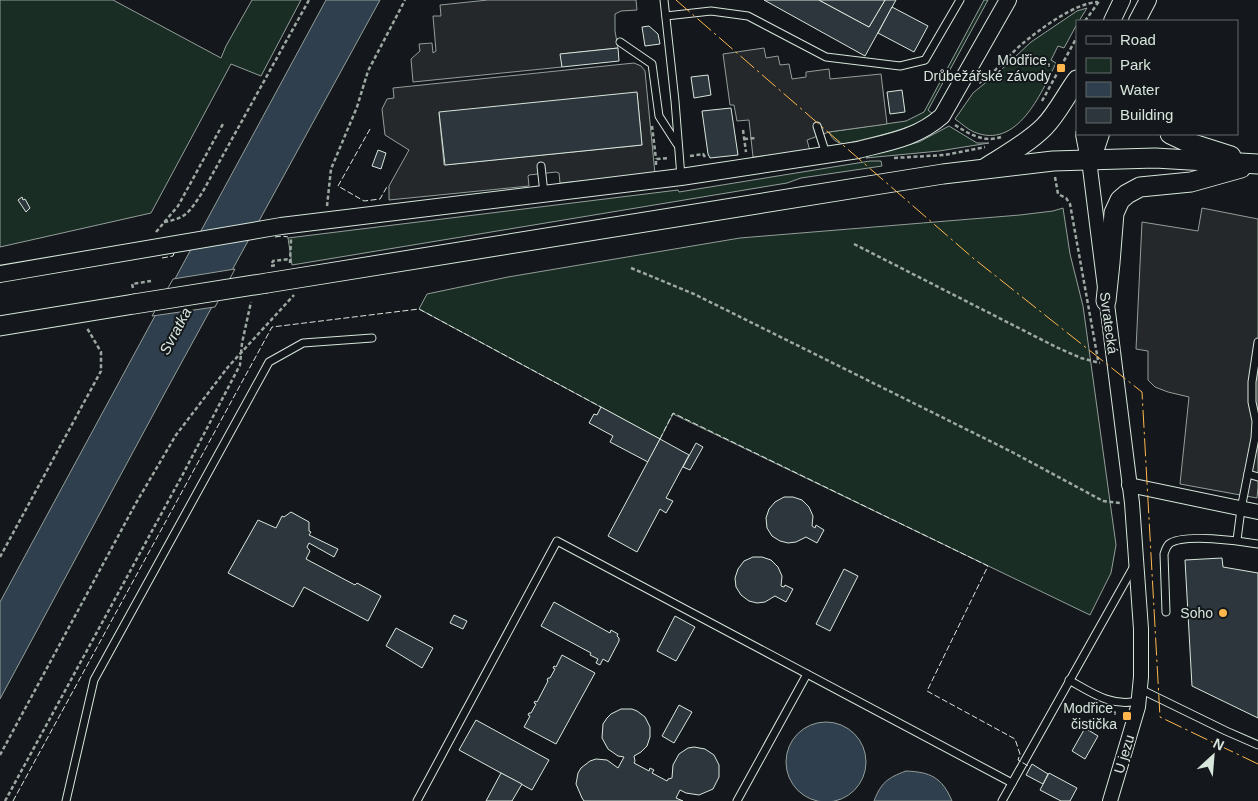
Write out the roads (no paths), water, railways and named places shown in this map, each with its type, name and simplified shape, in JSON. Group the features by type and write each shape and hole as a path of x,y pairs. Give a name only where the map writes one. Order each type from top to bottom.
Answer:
{"main road":[{"path":"983,169 1022,144 1044,127 1056,113 1076,82"},
{"path":"1172,135 1188,142 1257,164"},
{"path":"0,326 907,179 983,169 1053,161 1155,158 1257,164"},
{"path":"1106,301 1112,220 1117,206 1127,194 1140,187 1191,182 1257,164"}],"street":[{"path":"0,274 281,226 681,177 858,150 920,132 930,127 942,116 1008,0"},
{"path":"1112,20 1122,0"},
{"path":"1138,20 1148,0"},
{"path":"1084,135 1089,160"},
{"path":"1089,160 1101,135"},
{"name":"Svratecká","path":"1089,160 1129,485 1125,503 1135,564 1141,629 1139,699"},
{"path":"1129,485 1258,512"},
{"name":"U jezu","path":"1110,801 1139,699"}],"lane":[{"path":"664,0 681,177"},
{"path":"666,16 711,11 748,16 826,57 900,66 926,60 960,0"},
{"path":"620,42 652,64 659,116 679,147"},
{"path":"817,126 826,155"},
{"path":"541,166 544,194"},
{"path":"66,801 94,680 270,362 303,344 372,338"},
{"path":"1237,540 1256,421 1252,402 1252,382 1258,342"},
{"path":"1248,474 1258,476"},
{"path":"1166,612 1164,554 1169,544 1178,540 1188,539 1237,540 1258,544"},
{"path":"418,801 557,542 1012,783"},
{"path":"1002,801 1135,564"},
{"path":"737,801 807,674"},
{"path":"1069,680 1112,702 1128,703 1139,699 1226,731 1258,745"}],"water":[{"name":"Svratka","path":"326,0 380,0 0,699 0,602"},
{"path":"826,722 841,725 854,734 863,747 866,762 863,777 854,790 841,799 826,802 811,799 798,790 789,777 786,762 789,747 798,734 811,725"},
{"path":"906,771 934,777 944,786 952,801 874,801 879,790 886,782"}],"place":[{"name":"Modřice, Drůbežářské závody","path":"1061,68"},
{"name":"Soho","path":"1223,613"},
{"name":"Modřice, čistička","path":"1127,716"}]}
